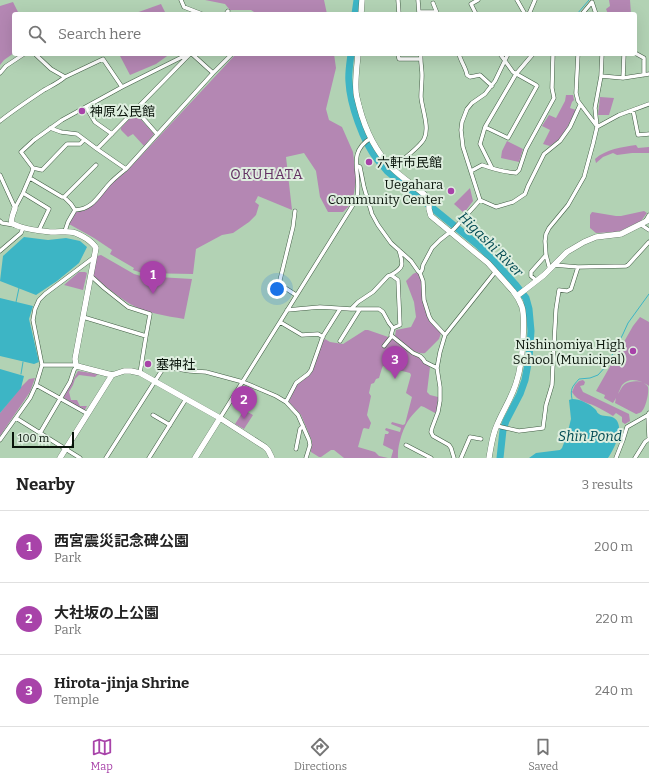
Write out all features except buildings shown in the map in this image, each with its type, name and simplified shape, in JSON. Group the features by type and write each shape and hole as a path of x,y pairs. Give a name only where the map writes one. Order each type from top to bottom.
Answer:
{"street":[{"path":"181,0 184,7 197,12"},
{"path":"361,12 362,0"},
{"path":"398,0 399,12"},
{"path":"418,0 419,12"},
{"path":"475,12 471,4 478,0"},
{"path":"517,0 524,12"},
{"path":"529,12 535,0"},
{"path":"584,12 592,1"},
{"path":"592,1 595,12"},
{"path":"433,3 437,12"},
{"path":"637,54 644,58 644,75"},
{"path":"0,73 6,66 21,56"},
{"path":"38,56 52,69 64,77"},
{"path":"84,140 80,144 67,144 42,170 33,168 21,152 34,140 62,120 122,87 186,56"},
{"path":"97,150 188,56"},
{"path":"192,56 213,73"},
{"path":"75,210 85,209 90,206 230,56"},
{"path":"358,56 356,92 367,140 392,168 426,196 429,200 431,216 452,230 520,294 524,319 520,366 502,427 493,437 489,458"},
{"path":"398,56 399,59 420,59"},
{"path":"392,168 417,147 426,134 425,116 421,97 422,74 421,56"},
{"path":"460,56 467,75 470,77 480,75 492,86"},
{"path":"485,127 508,138 537,86 513,72 501,56"},
{"path":"507,56 496,81 485,94 472,103 467,109 462,122 461,138 463,147 480,200 496,208 513,202 525,194 544,154 560,141 570,127 580,105"},
{"path":"492,168 480,144 485,127 516,74 531,56"},
{"path":"471,171 482,165 516,173 519,170 526,149 554,98 552,88 552,56"},
{"path":"578,56 576,93 578,101 595,122 597,127"},
{"path":"552,267 546,255 546,234 568,204 584,177 597,127 595,108 601,76 602,56"},
{"path":"623,78 624,56"},
{"path":"0,121 64,77 103,59 122,87"},
{"path":"601,76 623,78 649,74"},
{"path":"597,127 619,115 649,104"},
{"path":"86,107 95,122 112,134"},
{"path":"136,110 157,134"},
{"path":"633,110 638,135 649,134"},
{"path":"50,128 61,132 78,134 97,150 126,169"},
{"path":"195,458 356,200 358,194 356,158 358,152 367,140"},
{"path":"64,197 96,165"},
{"path":"357,166 360,167 372,214 378,226 411,261 420,273 423,281 424,300 429,316 445,335"},
{"path":"15,225 12,220 15,208 30,178 33,168"},
{"path":"0,175 15,208"},
{"path":"30,178 64,197 75,210"},
{"path":"23,193 49,209 39,230"},
{"path":"420,273 432,248 457,226 480,200"},
{"path":"65,231 75,210"},
{"path":"295,211 278,284 296,295"},
{"path":"520,294 537,281 567,252 590,239 621,234 644,222 649,215"},
{"path":"644,222 649,230"},
{"path":"1,223 51,232 72,232 92,243 96,248 75,358 77,366 70,382 40,433"},
{"path":"0,251 21,233 23,228"},
{"path":"552,267 626,266 649,242"},
{"path":"351,309 358,302 373,292 388,276 399,270 403,262 399,250"},
{"path":"537,281 531,276 531,272 546,255"},
{"path":"0,440 30,398 42,365 33,320 35,309 39,300 93,258"},
{"path":"502,427 520,431 544,428 546,405 552,385 556,309 559,290 567,291 571,289 578,267"},
{"path":"454,458 449,445 434,436 431,432 440,401 440,387 437,368 440,352 445,335 496,271"},
{"path":"90,275 128,307 150,314 140,373"},
{"path":"391,275 398,280 400,325 393,328"},
{"path":"287,310 320,307 360,310 379,309 383,312 393,328"},
{"path":"286,402 296,383 311,370 323,337 340,309"},
{"path":"340,341 360,310"},
{"path":"83,317 146,336"},
{"path":"280,322 302,335 318,334 323,337"},
{"path":"384,346 392,336 393,328"},
{"path":"392,336 413,353 423,358 425,362 437,368"},
{"path":"42,365 77,366 112,375 131,371 140,373 220,418 265,447 272,458"},
{"path":"106,458 164,367 206,372 243,382 276,396 286,402 298,415 309,440 310,445 306,458"},
{"path":"60,458 112,375"},
{"path":"36,385 88,414"},
{"path":"149,458 186,398"},
{"path":"616,458 624,440 627,427 648,414 649,438 635,458"},
{"path":"153,415 170,425"},
{"path":"16,418 80,458"},
{"path":"296,449 300,429 303,426"},
{"path":"461,458 470,437 481,439"},
{"path":"406,445 432,458"}],"shaded area":[{"path":"205,0 324,0 327,12 254,12 251,10 230,10 225,4"},
{"path":"609,0 630,0 631,12 607,12 606,9 610,6"},
{"path":"13,2 18,12 12,12 12,54 0,65 0,6"},
{"path":"161,4 165,12 139,12"},
{"path":"120,56 167,56 156,64 130,75"},
{"path":"234,56 334,56 336,68 326,109 329,120 342,127 353,152 356,180 350,205 343,212 328,212 320,197 316,171 304,153 286,157 292,210 258,196 255,202 259,205 256,215 249,222 233,233 222,235 196,249 193,274 142,273 133,270 134,268 110,254 112,250 69,224 76,212 86,210 112,183 127,171"},
{"path":"566,95 573,95 574,100 570,108 576,110 561,138 550,146 543,144 550,130 542,126 549,115 556,118 565,101"},
{"path":"600,97 614,98 609,115 598,115"},
{"path":"135,113 154,134 144,146 133,134 128,137 121,130 121,128"},
{"path":"507,141 523,149 519,162 501,158 502,151"},
{"path":"636,145 638,148 649,147 649,153 617,155 613,153 603,157 596,163 595,159 604,153 614,149"},
{"path":"470,188 473,201 464,213 454,204"},
{"path":"644,211 647,213 641,221 620,231 596,233 590,228 590,215 592,212 621,216"},
{"path":"101,255 134,274 141,276 192,279 184,319 142,310 120,298 93,276 97,256"},
{"path":"79,272 87,273 83,290 64,285"},
{"path":"417,272 422,281 422,296 430,320 441,333 439,339 425,353 413,350 395,336 396,330 411,327 416,317 414,302 406,281"},
{"name":"Nishinomiya High School (Municipal)","path":"640,317 649,322 649,386 644,383 648,387 647,400 642,411 636,414 615,403 616,398 613,403 604,398 605,395 596,391 633,326","holes":["636,380 643,383 634,381 625,384 618,394 625,382"]},
{"path":"365,330 394,339 422,359 424,363 430,367 427,392 430,395 438,397 437,410 435,413 421,406 411,416 403,431 398,448 398,458 391,458 393,450 383,445 385,434 388,434 389,432 385,430 386,428 400,432 401,428 391,424 392,422 403,425 405,424 412,397 406,393 411,375 410,373 383,366 379,378 371,384 369,393 371,396 367,415 371,423 369,429 363,429 358,447 375,452 379,456 388,458 344,458 334,450 331,450 319,457 311,452 312,441 301,415 289,401 297,384 310,375 313,370 322,342 325,339 330,342 343,344"},
{"path":"78,371 98,374 95,377 79,375 75,379 69,392 71,400 77,400 80,406 87,406 84,411 64,398"},
{"path":"35,378 30,392 0,436 0,413 29,379"},
{"path":"583,380 585,382 584,385 580,386 583,392 629,414 630,421 625,424 622,422 622,417 616,413 613,416 576,397 572,392 575,385 579,381"},
{"path":"244,410 253,415 244,429 235,424"}],"water":[{"path":"24,237 48,240 66,238 80,241 87,247 79,263 57,281 36,295 0,281 3,256"},
{"path":"0,298 33,306 29,319 39,362 34,364 0,356"},
{"path":"0,369 24,376 21,388 0,413"},
{"name":"Shin Pond","path":"572,399 585,402 593,407 599,414 612,417 617,422 619,426 618,438 608,458 529,458 536,453 560,450 562,448 571,419 569,400"}],"waterway":[{"name":"Higashi River","path":"355,12 357,0"},
{"path":"579,12 589,0"},
{"name":"Higashi River","path":"351,56 349,79 352,101 362,133 377,159 387,171 478,245 496,263 526,298 529,309 531,331 529,358 525,380 520,394 503,430 500,458"},
{"path":"16,302 19,288"},
{"path":"572,399 572,388 579,379 590,378 598,375 607,365 628,323 649,294"},
{"path":"21,374 23,362"}],"place":[{"name":"神原公民館","path":"82,111"},
{"name":"六軒市民館","path":"369,162"},
{"name":"Uegahara Community Center","path":"451,191"},
{"name":"西宮震災記念碑公園","path":"153,294"},
{"name":"Nishinomiya High School (Municipal)","path":"633,351"},
{"name":"塞神社","path":"148,364"},
{"name":"Hirota-jinja Shrine","path":"395,379"},
{"name":"大社坂の上公園","path":"244,419"}],"district":[{"name":"OKUHATA","path":"267,174"}]}
